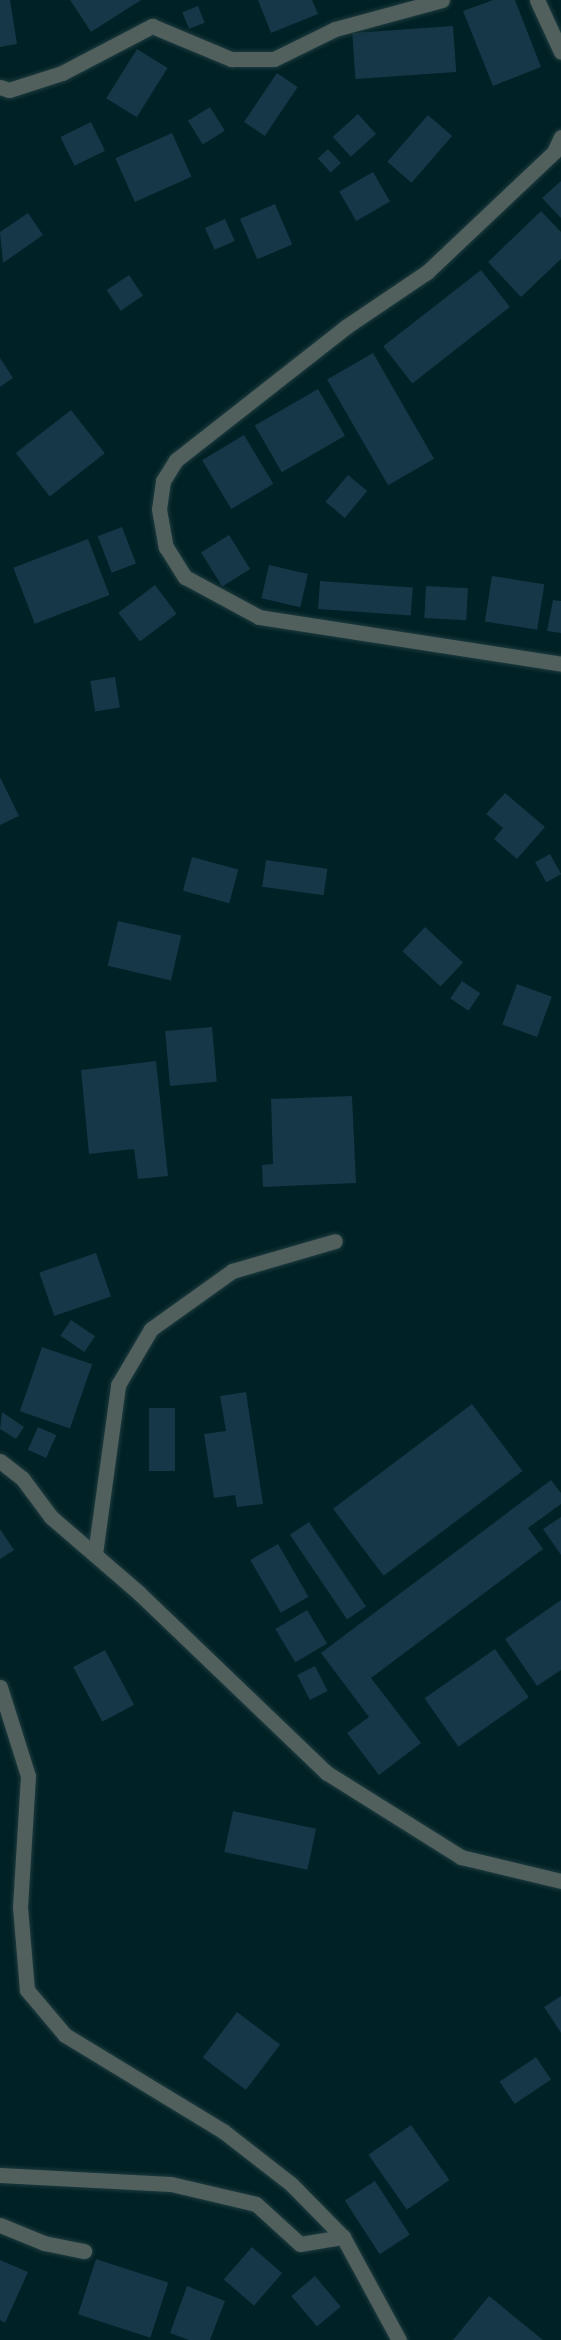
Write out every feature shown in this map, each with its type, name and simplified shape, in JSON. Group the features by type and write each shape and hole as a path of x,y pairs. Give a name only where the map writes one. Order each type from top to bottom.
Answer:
{"street":[{"path":"0,87 9,90 62,73 152,26 231,59 274,59 335,29 442,0"},
{"path":"537,0 561,52"},
{"path":"561,137 554,152 427,272 347,326 176,460 163,481 159,509 166,547 185,578 259,617 561,664"},
{"path":"95,1554 118,1385 151,1329 232,1271 335,1241"},
{"path":"0,1461 22,1478 51,1517 95,1554 327,1773 461,1857 561,1881"},
{"path":"0,1687 28,1776 20,1907 27,1990 65,2035 223,2131 291,2184 343,2237 399,2340"},
{"path":"0,2175 171,2184 256,2204 300,2244 343,2237"},
{"path":"0,2225 44,2243 84,2251"}],"building":[{"path":"0,0 10,0 17,44 0,47"},
{"path":"70,0 141,0 91,32"},
{"path":"258,0 312,0 318,14 271,33"},
{"path":"493,0 515,0 541,67 493,86 463,11"},
{"path":"198,6 205,23 189,29 182,12"},
{"path":"453,26 456,72 355,79 352,33"},
{"path":"137,49 168,68 137,117 106,98"},
{"path":"277,73 298,87 265,136 244,122"},
{"path":"210,107 225,131 203,145 188,121"},
{"path":"358,114 376,134 351,157 333,137"},
{"path":"428,115 452,136 411,183 387,162"},
{"path":"91,122 105,151 74,166 60,137"},
{"path":"172,133 192,177 135,202 115,158"},
{"path":"328,149 341,163 331,172 318,159"},
{"path":"373,172 390,201 356,221 339,192"},
{"path":"561,181 561,218 542,198"},
{"path":"275,204 292,245 257,259 240,219"},
{"path":"541,211 561,232 561,259 521,297 488,262"},
{"path":"28,213 43,235 3,263 0,232"},
{"path":"225,219 235,241 215,250 205,228"},
{"path":"481,270 510,307 412,383 383,346"},
{"path":"129,275 143,296 121,311 107,290"},
{"path":"373,353 434,459 388,485 327,380"},
{"path":"0,358 13,378 0,387"},
{"path":"318,389 345,436 282,472 255,426"},
{"path":"71,410 105,453 50,496 16,453"},
{"path":"244,435 273,484 231,509 202,460"},
{"path":"348,475 367,491 345,518 326,502"},
{"path":"122,527 136,563 112,573 98,536"},
{"path":"229,535 250,569 222,586 201,552"},
{"path":"88,539 110,595 35,624 13,568"},
{"path":"269,565 308,574 300,607 261,598"},
{"path":"492,576 544,584 537,630 485,621"},
{"path":"320,581 413,587 411,615 318,609"},
{"path":"155,585 177,614 140,641 118,613"},
{"path":"426,586 468,588 466,620 424,618"},
{"path":"553,600 561,601 561,633 547,631"},
{"path":"115,677 120,708 95,712 90,681"},
{"path":"0,777 19,816 0,825"},
{"path":"505,793 545,827 517,859 494,839 503,828 486,814"},
{"path":"550,854 561,874 546,882 535,862"},
{"path":"192,857 238,869 229,903 183,891"},
{"path":"266,860 327,869 324,895 262,887"},
{"path":"118,921 181,936 171,980 108,966"},
{"path":"425,927 463,962 441,987 402,951"},
{"path":"462,981 480,993 468,1011 450,998"},
{"path":"517,984 552,997 537,1037 502,1024"},
{"path":"212,1027 217,1082 170,1086 165,1031"},
{"path":"156,1061 168,1176 138,1179 134,1149 89,1154 81,1070"},
{"path":"352,1096 356,1183 263,1187 262,1165 273,1164 271,1099"},
{"path":"96,1253 111,1296 54,1316 39,1273"},
{"path":"71,1320 95,1336 84,1352 60,1336"},
{"path":"42,1347 92,1364 70,1429 20,1411"},
{"path":"246,1392 263,1504 237,1507 235,1495 214,1498 204,1434 226,1431 220,1396"},
{"path":"472,1404 523,1471 384,1576 333,1509"},
{"path":"149,1408 175,1408 175,1471 149,1471"},
{"path":"2,1412 24,1427 16,1439 0,1429"},
{"path":"38,1427 56,1435 46,1458 28,1450"},
{"path":"551,1480 561,1493 561,1504 528,1528 543,1549 371,1678 421,1743 379,1775 347,1733 369,1717 321,1653"},
{"path":"561,1517 561,1555 543,1529"},
{"path":"309,1522 366,1607 347,1619 290,1535"},
{"path":"0,1529 14,1550 0,1559"},
{"path":"278,1544 308,1597 281,1613 250,1560"},
{"path":"561,1600 561,1670 537,1686 505,1639"},
{"path":"307,1610 327,1643 295,1662 275,1629"},
{"path":"495,1649 529,1697 458,1747 425,1698"},
{"path":"105,1650 134,1705 102,1722 73,1667"},
{"path":"315,1666 328,1691 310,1700 297,1675"},
{"path":"233,1811 316,1829 307,1870 224,1852"},
{"path":"561,1996 561,2033 544,2007"},
{"path":"237,2012 280,2044 246,2090 203,2058"},
{"path":"536,2057 551,2079 515,2104 500,2082"},
{"path":"411,2125 449,2180 407,2210 368,2155"},
{"path":"375,2181 410,2235 380,2254 345,2201"},
{"path":"252,2247 282,2273 254,2306 224,2279"},
{"path":"96,2259 168,2282 150,2338 78,2314"},
{"path":"0,2260 28,2272 5,2323 0,2320"},
{"path":"315,2276 341,2307 317,2327 291,2296"},
{"path":"187,2286 225,2301 210,2340 189,2340 170,2333"},
{"path":"489,2296 543,2340 453,2340"}]}
